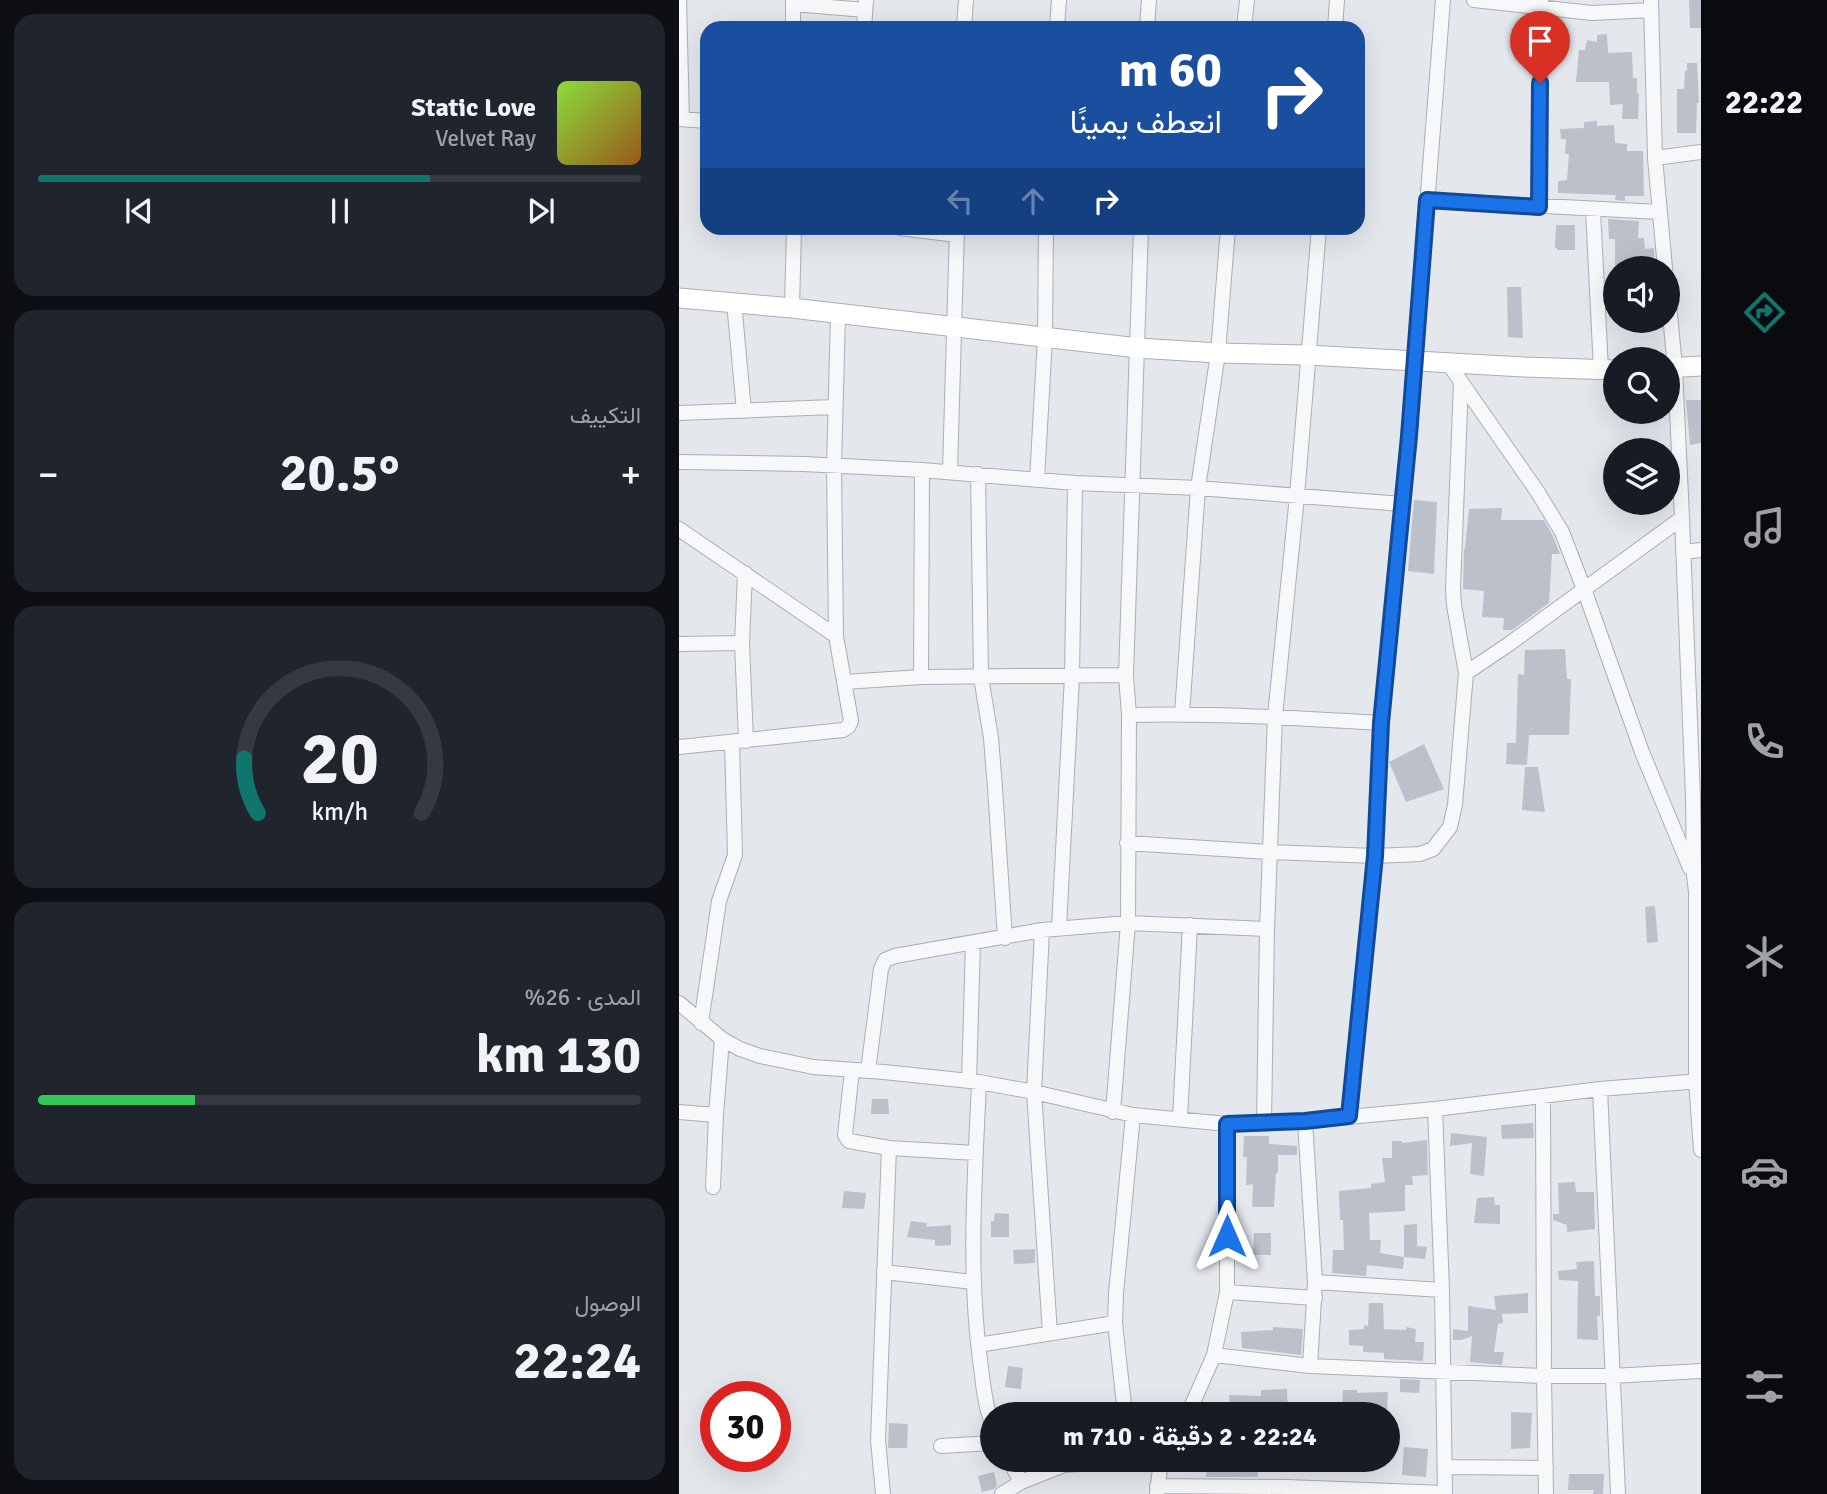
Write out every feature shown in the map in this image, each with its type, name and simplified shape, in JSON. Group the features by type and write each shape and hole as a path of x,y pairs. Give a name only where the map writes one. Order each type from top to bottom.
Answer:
{"street":[{"path":"679,0 680,119 700,120"},
{"path":"964,21 966,0"},
{"path":"1058,21 1059,0"},
{"path":"1148,21 1149,0"},
{"path":"1245,21 1247,0"},
{"path":"1336,21 1338,0"},
{"path":"1349,1116 1375,856 1381,723 1402,504 1443,0"},
{"path":"1474,0 1541,4 1592,13 1651,5 1655,158 1664,256"},
{"path":"793,21 793,2 866,5"},
{"path":"1539,207 1541,4"},
{"path":"1655,158 1701,152"},
{"path":"1427,200 1660,212"},
{"path":"1593,210 1606,347"},
{"path":"792,308 794,235"},
{"path":"950,471 957,235"},
{"path":"1037,480 1045,338 1046,235"},
{"path":"1113,1112 1128,923 1129,715 1126,675 1141,235"},
{"path":"1182,714 1198,488 1218,354 1226,235"},
{"path":"1264,1123 1269,852 1275,716 1297,496 1318,235"},
{"path":"679,298 792,308 1138,348 1218,354 1308,355 1603,370"},
{"path":"733,302 744,411"},
{"path":"679,747 843,730 851,721 836,636 834,466 838,315"},
{"path":"1448,363 1537,491 1562,532 1642,752 1694,876 1698,892 1701,1150"},
{"path":"1680,367 1701,366"},
{"path":"1127,843 1375,856 1420,854 1433,849 1450,827 1455,805 1466,673 1453,588 1461,382"},
{"path":"679,412 835,407"},
{"path":"1675,424 1683,552 1695,677 1697,798 1694,876"},
{"path":"679,462 950,471 1075,483 1198,488 1402,504"},
{"path":"921,677 922,470"},
{"path":"978,474 981,677 991,738 1005,938"},
{"path":"1059,928 1072,676 1075,483"},
{"path":"1466,673 1682,518"},
{"path":"679,529 836,636"},
{"path":"1683,552 1701,550"},
{"path":"701,1023 719,901 735,855 744,573"},
{"path":"679,644 742,643"},
{"path":"844,682 921,677 1126,675"},
{"path":"1129,715 1275,716 1381,723"},
{"path":"868,1070 881,969 885,960 895,956 1059,928 1128,923 1267,929"},
{"path":"1180,1119 1191,925"},
{"path":"1042,930 1034,1092 1050,1333"},
{"path":"973,943 976,1153 973,1282 986,1402"},
{"path":"679,1003 722,1038 740,1049 760,1056 813,1067 868,1070 974,1082 1034,1092 1113,1112 1227,1124 1305,1121 1699,1081"},
{"path":"713,1187 722,1038"},
{"path":"846,1070 845,1135 849,1141 889,1148 976,1153"},
{"path":"1600,1089 1618,1494"},
{"path":"1543,1097 1543,1376 1546,1494"},
{"path":"1159,1472 1157,1490 1445,1493 1443,1290 1435,1109"},
{"path":"679,1112 716,1115"},
{"path":"1124,1402 1115,1323 1133,1115"},
{"path":"1305,1121 1315,1282 1310,1366"},
{"path":"1193,1402 1214,1355 1227,1292 1227,1124"},
{"path":"883,1494 878,1440 889,1148"},
{"path":"884,1272 973,1282"},
{"path":"1315,1282 1443,1290"},
{"path":"1227,1292 1315,1298"},
{"path":"978,1346 1115,1323"},
{"path":"1214,1355 1310,1366 1543,1376 1612,1376 1701,1371"},
{"path":"941,1446 980,1444"},
{"path":"1446,1467 1546,1468"},
{"path":"1016,1472 1021,1482"},
{"path":"1002,1494 1021,1482 1046,1472"}],"building":[{"path":"1689,0 1701,0 1701,28 1690,28"},
{"path":"1607,34 1608,53 1632,52 1633,78 1637,78 1639,93 1638,119 1622,119 1623,104 1610,105 1609,82 1576,82 1579,50 1585,50 1587,40 1597,42 1597,35"},
{"path":"1687,63 1697,63 1699,103 1696,133 1677,133 1677,89 1684,89"},
{"path":"1597,121 1597,126 1614,125 1615,143 1627,144 1627,151 1643,151 1644,196 1625,196 1625,201 1615,200 1616,195 1558,193 1558,181 1567,180 1569,154 1565,154 1566,139 1561,139 1560,129 1584,128 1584,122"},
{"path":"1608,219 1639,221 1638,238 1644,238 1645,249 1654,248 1654,256 1615,256 1615,239 1609,239"},
{"path":"1556,225 1575,225 1575,250 1555,248"},
{"path":"1507,287 1521,287 1523,338 1508,337"},
{"path":"1686,400 1701,400 1701,443 1690,445"},
{"path":"1414,500 1437,502 1434,574 1408,571"},
{"path":"1502,508 1501,520 1544,520 1560,554 1552,554 1549,603 1512,630 1503,630 1504,618 1482,617 1484,591 1463,589 1469,509"},
{"path":"1565,649 1567,679 1571,679 1569,735 1529,735 1527,765 1506,764 1507,743 1516,743 1518,674 1524,675 1525,650"},
{"path":"1424,744 1444,789 1406,802 1389,762"},
{"path":"1525,767 1538,767 1545,812 1522,810"},
{"path":"1655,906 1658,942 1647,943 1645,907"},
{"path":"872,1099 888,1099 889,1114 871,1114"},
{"path":"1533,1123 1534,1138 1502,1139 1501,1125"},
{"path":"1451,1133 1487,1137 1484,1176 1470,1174 1472,1143 1450,1146"},
{"path":"1244,1136 1269,1136 1269,1144 1297,1146 1297,1155 1278,1155 1274,1207 1252,1207 1253,1184 1246,1185 1247,1157 1243,1157"},
{"path":"1427,1140 1428,1175 1412,1176 1413,1185 1405,1185 1405,1211 1369,1213 1370,1240 1381,1240 1380,1253 1404,1257 1403,1269 1367,1265 1366,1276 1332,1273 1333,1250 1344,1250 1339,1191 1371,1188 1371,1184 1385,1182 1382,1158 1392,1158 1392,1141 1402,1143"},
{"path":"1575,1182 1576,1192 1594,1192 1595,1229 1567,1232 1567,1225 1553,1220 1553,1214 1559,1214 1558,1183"},
{"path":"844,1191 866,1193 864,1209 842,1208"},
{"path":"1494,1197 1495,1205 1500,1205 1500,1224 1474,1223 1477,1198"},
{"path":"995,1213 1009,1214 1009,1237 991,1237 991,1221 994,1221"},
{"path":"911,1221 927,1223 926,1227 951,1225 951,1245 935,1246 935,1240 907,1237"},
{"path":"1417,1224 1417,1246 1427,1247 1425,1259 1404,1257 1404,1225"},
{"path":"1254,1233 1271,1233 1271,1255 1253,1255"},
{"path":"1035,1249 1035,1263 1014,1264 1013,1250"},
{"path":"1594,1261 1595,1296 1600,1296 1598,1340 1577,1339 1578,1281 1559,1280 1558,1271 1577,1269 1576,1262"},
{"path":"1528,1293 1528,1313 1502,1314 1503,1323 1498,1324 1494,1352 1504,1352 1502,1365 1470,1362 1472,1336 1453,1340 1453,1329 1468,1331 1468,1306 1496,1310 1494,1296"},
{"path":"1369,1303 1383,1303 1384,1329 1416,1329 1415,1342 1424,1342 1423,1361 1384,1359 1384,1353 1363,1352 1363,1346 1349,1345 1349,1330 1364,1329 1364,1325 1368,1326"},
{"path":"1273,1327 1303,1329 1301,1355 1242,1348 1241,1332 1273,1330"},
{"path":"1008,1366 1023,1368 1021,1389 1005,1387"},
{"path":"1400,1379 1420,1380 1419,1393 1400,1392"},
{"path":"1287,1389 1288,1402 1230,1402 1229,1395 1261,1396 1261,1390"},
{"path":"1343,1390 1357,1390 1357,1393 1388,1392 1387,1402 1342,1402"},
{"path":"1511,1412 1532,1413 1530,1448 1511,1449"},
{"path":"889,1423 908,1424 907,1448 888,1448"},
{"path":"1404,1447 1428,1449 1426,1477 1402,1475"},
{"path":"994,1472 997,1486 982,1492 978,1476"},
{"path":"1206,1472 1258,1472 1258,1477 1206,1477"},
{"path":"1569,1474 1604,1474 1603,1494 1593,1494 1594,1490 1568,1490"}],"route":[{"path":"1227,1236 1227,1124 1305,1121 1349,1116 1375,856 1381,723 1409,436 1427,200 1539,207 1540,83"}]}
